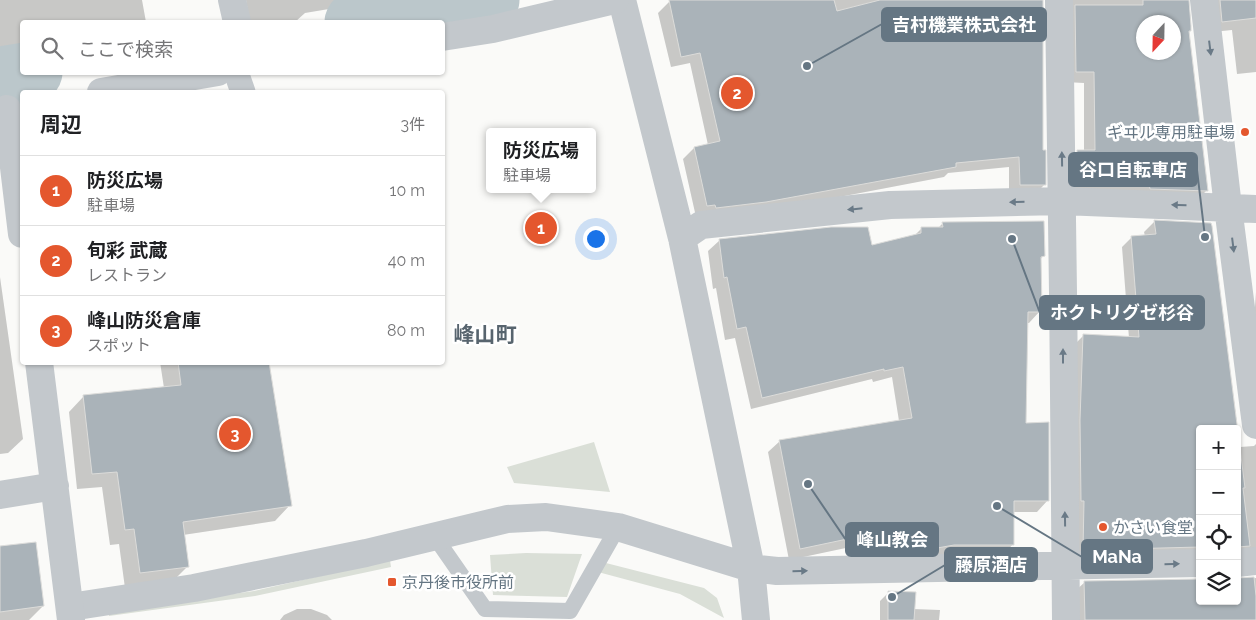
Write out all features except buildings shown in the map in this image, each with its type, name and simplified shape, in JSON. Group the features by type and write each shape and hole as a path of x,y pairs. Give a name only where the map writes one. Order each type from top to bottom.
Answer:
{"street":[{"path":"232,0 237,20"},
{"path":"445,37 493,29 615,0"},
{"path":"622,0 682,238 751,568 756,620"},
{"path":"1059,0 1063,201 1066,620"},
{"path":"1204,0 1256,426"},
{"path":"113,90 200,75"},
{"path":"237,75 241,90"},
{"path":"10,108 20,213"},
{"path":"682,238 701,225 890,205 1063,201 1256,209"},
{"path":"39,365 71,613 366,553 507,519 536,517 618,527 751,568 777,571 1196,564"},
{"path":"0,495 54,486"},
{"path":"1241,562 1256,562"}],"lane":[{"path":"435,537 485,609 570,611 618,527"}],"shaded area":[{"path":"594,442 610,492 514,483 507,467"},
{"path":"526,553 582,554 567,597 493,595 490,555"},
{"path":"390,560 391,567 255,596 109,616 109,611 254,591"},
{"path":"602,562 704,588 717,598 724,618 680,594 598,572"}],"waterway":[{"path":"367,20 489,0"},
{"path":"0,77 20,74"}],"place":[{"name":"吉村機業株式会社","path":"807,66"},
{"name":"旬彩 武蔵","path":"737,93"},
{"name":"ギヰル専用駐車場","path":"1245,132"},
{"name":"防災広場","path":"541,228"},
{"name":"谷口自転車店","path":"1205,237"},
{"name":"ホクトリグゼ杉谷","path":"1012,239"},
{"name":"峰山防災倉庫","path":"235,434"},
{"name":"峰山教会","path":"808,484"},
{"name":"MaNa","path":"997,506"},
{"name":"かさい食堂","path":"1103,527"},
{"name":"京丹後市役所前","path":"392,582"},
{"name":"藤原酒店","path":"892,597"}],"district":[{"name":"峰山町","path":"485,334"}]}
